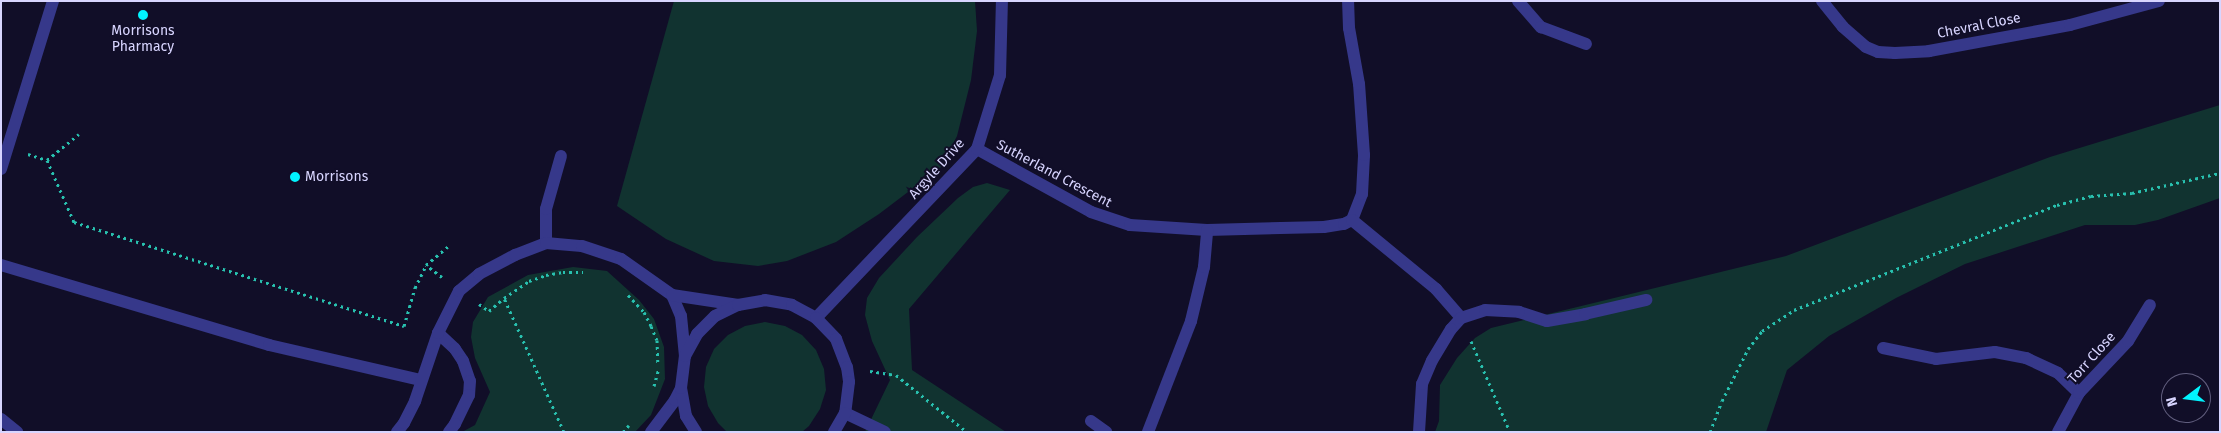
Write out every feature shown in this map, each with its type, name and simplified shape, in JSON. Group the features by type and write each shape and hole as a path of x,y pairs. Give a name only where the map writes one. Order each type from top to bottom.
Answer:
{"street":[{"path":"1,169 53,1"},
{"name":"Argyle Drive","path":"816,318 977,150 1000,75 1002,1"},
{"path":"1348,1 1349,28 1360,93 1364,155 1362,194 1352,220 1436,289 1461,318"},
{"path":"1518,1 1541,27 1586,44"},
{"name":"Chevral Close","path":"1822,1 1843,27 1866,47 1878,52 1895,53 1929,51 2070,25 2159,1"},
{"name":"Sutherland Crescent","path":"977,150 1109,220 1154,228 1207,230 1324,227 1344,224 1352,220"},
{"path":"546,243 546,209 561,156"},
{"path":"1148,432 1191,321 1204,268 1207,230"},
{"path":"397,432 412,407 438,333 459,291 470,280 515,255 546,243 582,246 621,259 672,294 738,305"},
{"path":"1,265 270,344 421,380"},
{"path":"672,294 681,316 685,356 681,388 686,416 696,432"},
{"path":"685,356 697,334 715,316 738,305 765,300 792,305 816,318 836,339 847,366 848,397 844,413 834,432"},
{"path":"1419,432 1422,384 1432,361 1451,329 1461,318 1485,310 1520,312 1547,321 1646,300"},
{"name":"Torr Close","path":"2058,432 2079,393 2128,342 2150,305"},
{"path":"438,333 463,361 470,381 469,395 449,432"},
{"path":"1883,348 1936,359 1995,352 2026,358 2058,373 2079,393"},
{"path":"651,432 671,406 681,388"},
{"path":"844,413 885,432"},
{"path":"1,419 17,432"},
{"path":"1091,421 1106,432"}],"path":[{"path":"47,160 79,134"},
{"path":"8,147 47,160 74,222 404,326 415,288 426,265"},
{"path":"1710,432 1722,401 1748,349 1762,331 1794,310 2057,205 2092,196 2132,192 2220,173"},
{"path":"564,432 504,298 516,288 546,275 563,272 589,274"},
{"path":"622,288 644,312 657,340 658,370 651,393"},
{"path":"1461,318 1510,432"},
{"path":"847,366 896,375 967,432"},
{"path":"623,432 635,418"}],"green space":[{"path":"674,1 975,1 977,31 971,80 957,136 941,167 879,214 836,242 787,261 758,266 714,261 666,239 617,206"},
{"path":"2220,105 2220,198 2158,220 2135,225 2085,225 1965,264 1896,298 1829,336 1787,370 1766,432 1435,432 1439,421 1440,385 1457,358 1475,338 1491,328 1786,256 2050,157"},
{"path":"987,183 1010,190 909,309 912,370 1006,432 865,432 890,380 872,341 865,315 867,298 879,278 917,237 958,198 973,187"},
{"path":"573,267 607,271 639,300 654,319 664,347 665,379 651,415 635,432 462,432 475,425 490,392 475,358 471,337 473,322 488,297 528,275"},
{"path":"765,322 785,326 802,335 816,350 824,369 826,390 820,409 809,426 802,432 727,432 718,423 708,406 704,387 706,367 714,349 728,335 745,326"}],"place":[{"name":"Morrisons Pharmacy","path":"143,15"},
{"name":"Morrisons","path":"295,177"}]}
